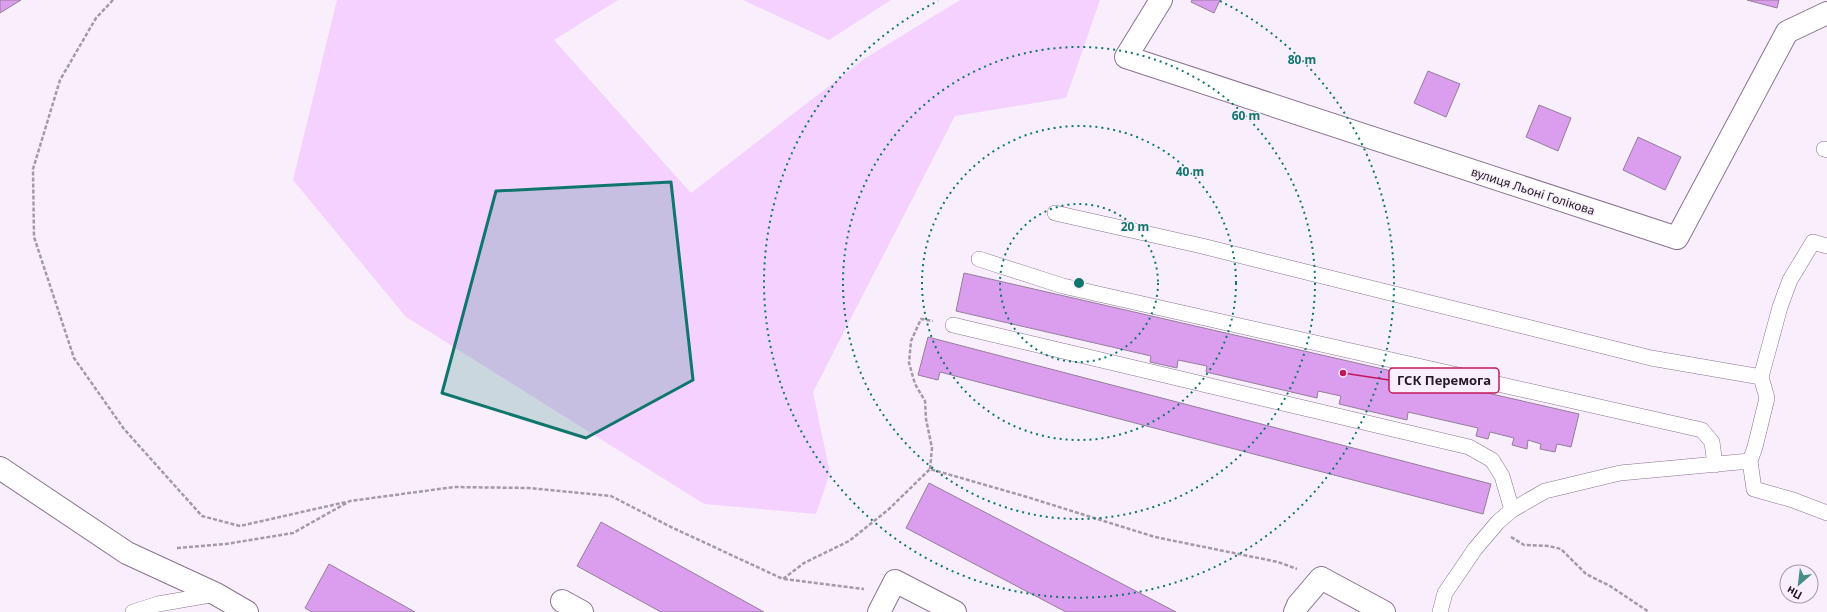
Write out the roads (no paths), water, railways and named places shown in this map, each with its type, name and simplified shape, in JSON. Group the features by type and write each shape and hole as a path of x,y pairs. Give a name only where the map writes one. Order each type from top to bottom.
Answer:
{"street":[{"name":"вулиця Льоні Голікова","path":"1161,0 1126,57 1678,238 1787,32 1827,13"},
{"path":"0,468 127,553 216,594 247,612"},
{"path":"1294,612 1298,605 1321,578 1384,612"},
{"path":"879,612 895,581 955,612"},
{"path":"562,601 582,612"}],"lane":[{"path":"1055,213 1209,248 1651,358 1761,377"},
{"path":"1827,246 1813,242 1790,280 1780,307 1761,377 1767,398 1750,461 1754,489 1793,500 1827,513"},
{"path":"979,259 1064,286 1702,430 1712,442 1715,465"},
{"path":"953,325 1470,447 1492,460 1502,476 1512,510"},
{"path":"1440,612 1445,593 1475,549 1498,522 1512,510 1545,491 1620,473 1750,461"},
{"path":"133,612 158,604 216,594"}],"place":[{"name":"ГСК Перемога","path":"1343,373"}]}
